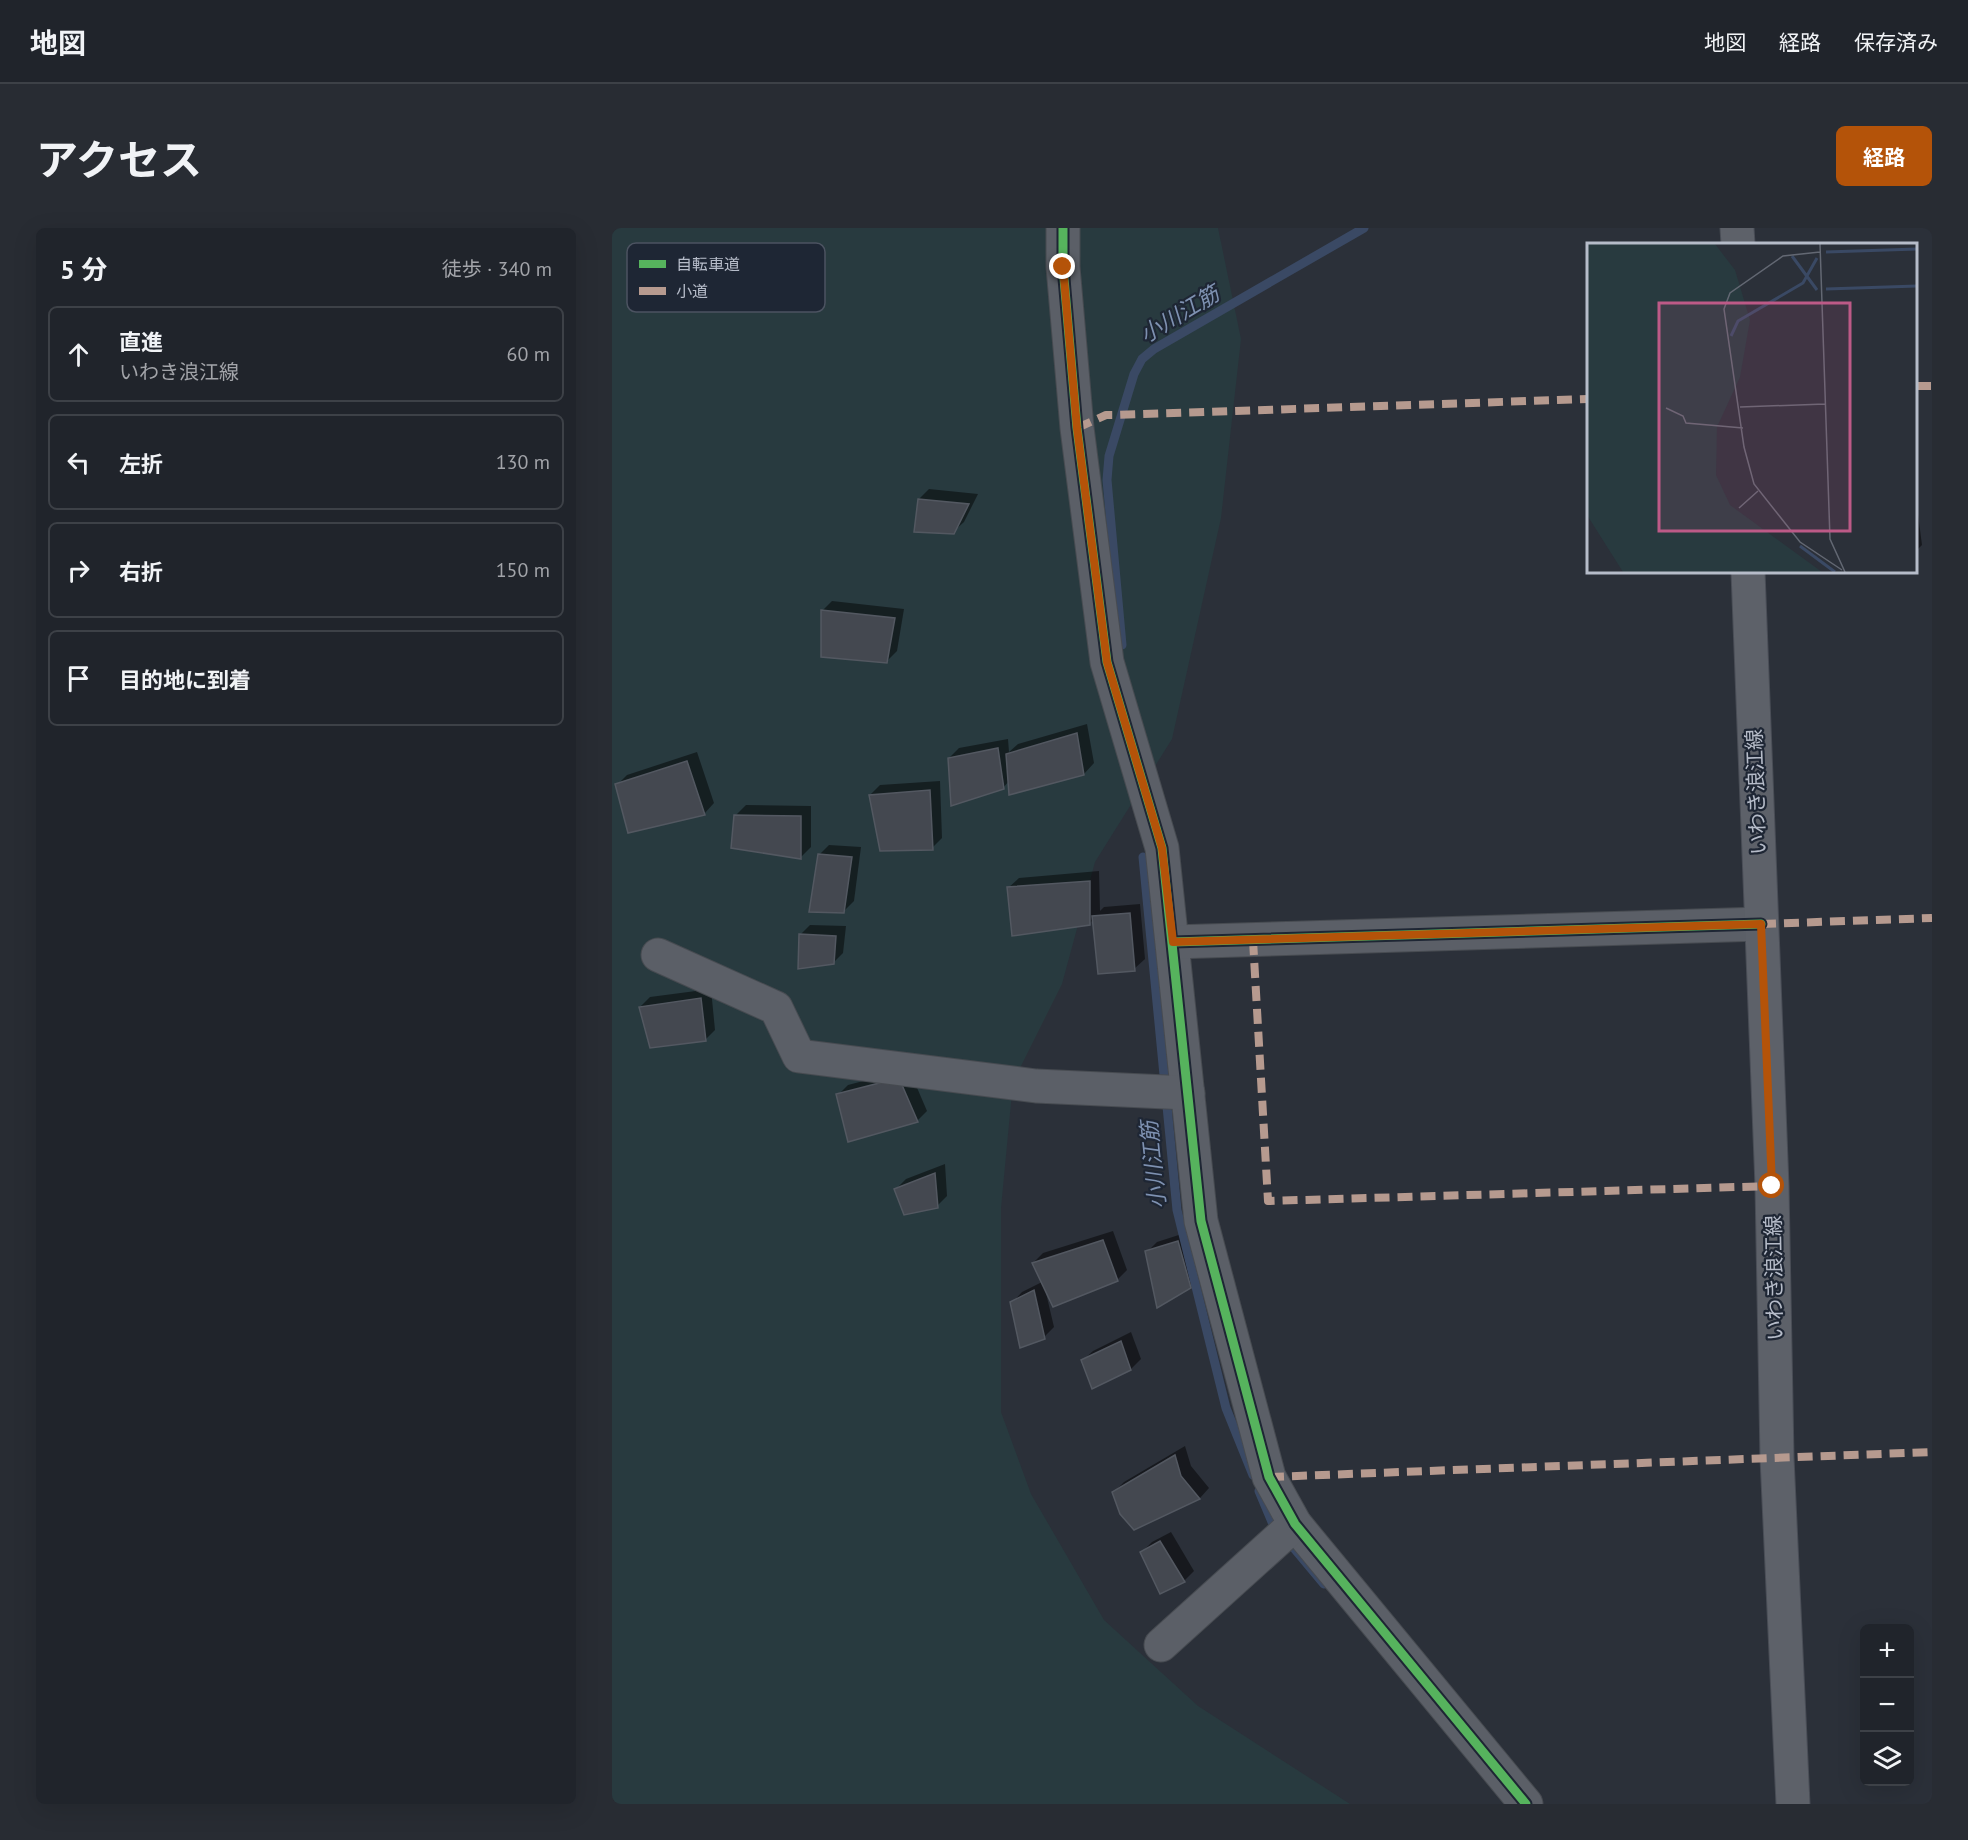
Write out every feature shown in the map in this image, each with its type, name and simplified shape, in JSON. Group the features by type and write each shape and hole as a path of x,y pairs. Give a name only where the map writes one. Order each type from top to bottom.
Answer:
{"main road":[{"path":"1737,228 1738,243"},
{"name":"いわき浪江線","path":"1748,573 1772,1186 1778,1458 1793,1804"}],"street":[{"path":"1063,228 1063,267 1077,428 1107,662 1162,848 1201,1221 1269,1477 1287,1532 1526,1804"},
{"path":"1173,942 1761,924"},
{"path":"658,955 776,1008 799,1056 1036,1086 1188,1093"},
{"path":"1161,1645 1287,1532"}],"shaded area":[{"path":"612,228 1218,228 1241,339 1221,518 1172,739 1095,862 1062,984 1013,1082 1001,1208 1001,1412 1031,1494 1104,1620 1198,1706 1350,1804 612,1804"}],"building":[{"path":"918,499 969,504 954,534 914,532"},
{"path":"821,610 895,618 887,663 821,657"},
{"path":"1077,733 1084,775 1009,795 1006,754"},
{"path":"998,748 1004,789 951,806 948,758"},
{"path":"687,761 705,815 628,833 615,784"},
{"path":"930,790 933,850 880,851 869,795"},
{"path":"734,815 801,816 801,859 731,848"},
{"path":"818,854 852,857 844,913 809,912"},
{"path":"1090,881 1090,925 1012,936 1007,887"},
{"path":"1130,913 1135,971 1098,974 1092,916"},
{"path":"799,934 836,936 834,964 798,969"},
{"path":"701,998 706,1041 650,1048 639,1007"},
{"path":"899,1078 918,1122 848,1142 836,1094"},
{"path":"935,1173 938,1208 904,1215 894,1189"},
{"path":"1103,1240 1118,1281 1053,1307 1032,1263"},
{"path":"1178,1241 1191,1288 1157,1308 1145,1251"},
{"path":"1034,1290 1045,1339 1020,1348 1010,1302"},
{"path":"1121,1341 1131,1370 1092,1389 1081,1360"},
{"path":"1175,1455 1181,1476 1200,1499 1134,1530 1120,1514 1112,1492"},
{"path":"1160,1541 1185,1582 1160,1594 1140,1552"}],"waterway":[{"name":"小川江筋","path":"1122,645 1107,480 1109,456 1134,374 1142,359 1154,349 1364,228"},
{"name":"小川江筋","path":"1143,857 1177,1210 1226,1408 1253,1475"},
{"name":"小川江筋","path":"1259,1491 1272,1522 1324,1584"}],"marked path":[{"path":"1917,386 1932,386"},
{"path":"1077,428 1106,415 1587,399"},
{"path":"1761,924 1932,918"},
{"path":"1253,940 1268,1201 1772,1186"},
{"path":"1269,1477 1932,1452"}],"cycle path":[{"path":"1063,228 1063,267 1077,428 1107,662 1162,848 1201,1221 1269,1477 1295,1524 1526,1804"},
{"path":"1173,942 1761,924"}],"route":[{"path":"1063,267 1077,428 1107,662 1162,848 1173,942 1761,924 1772,1186"}]}
